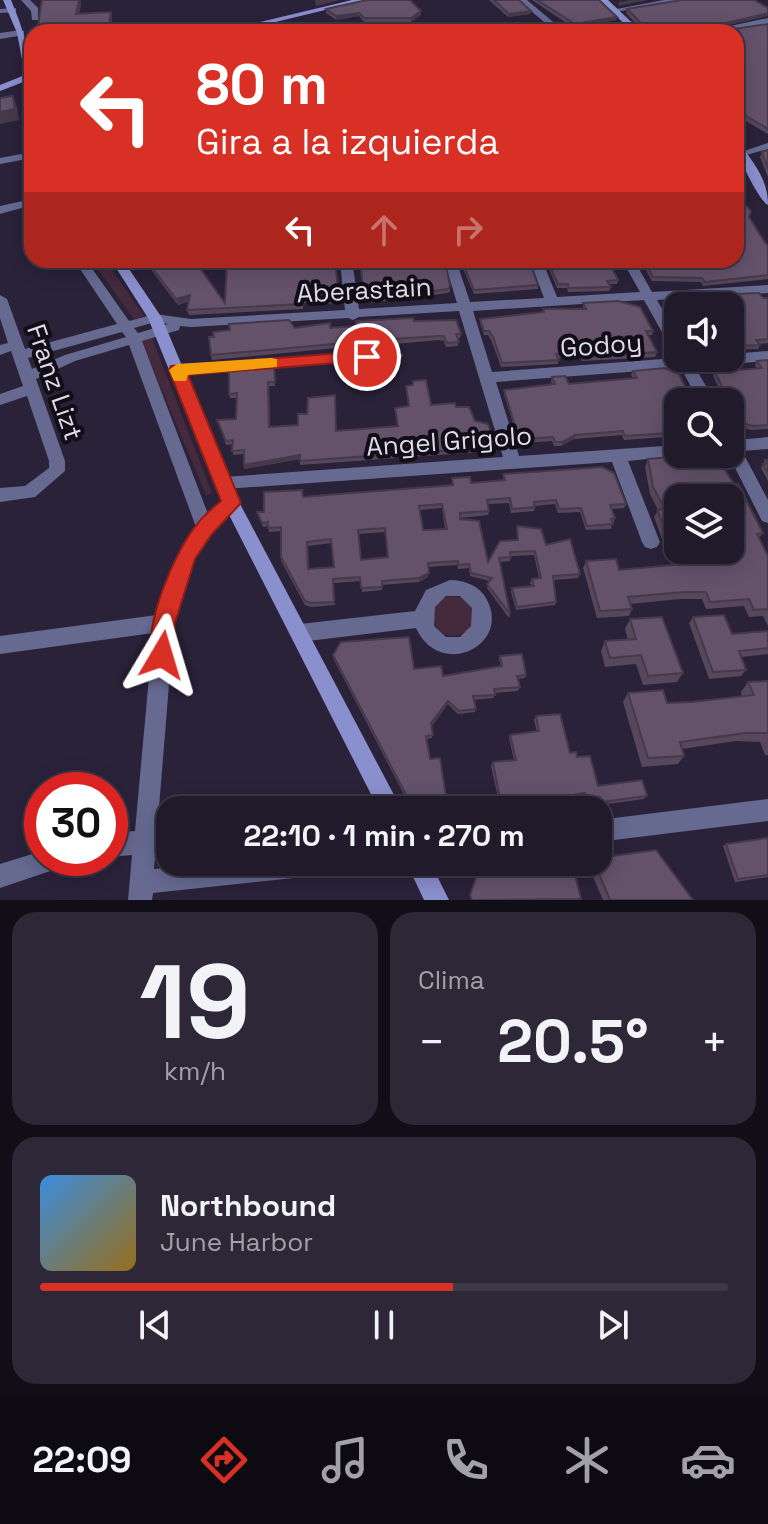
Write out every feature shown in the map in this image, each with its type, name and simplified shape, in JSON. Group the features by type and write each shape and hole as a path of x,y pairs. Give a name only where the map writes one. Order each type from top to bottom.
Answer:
{"main road":[{"path":"258,24 362,0"},
{"path":"603,0 630,24"},
{"path":"10,4 24,46"},
{"path":"0,88 24,79"},
{"path":"744,159 768,202"},
{"path":"122,268 158,324 231,503 384,796"},
{"path":"425,876 437,900"}],"street":[{"path":"0,11 23,0 35,10 35,18"},
{"path":"522,0 551,24"},
{"path":"615,10 680,0"},
{"path":"744,25 768,21"},
{"path":"0,36 21,33"},
{"path":"744,149 768,146"},
{"path":"0,161 24,156"},
{"path":"0,210 24,204"},
{"path":"86,268 130,332 205,528"},
{"path":"347,268 353,316"},
{"path":"452,268 513,462"},
{"path":"539,268 553,303"},
{"path":"633,268 664,324"},
{"name":"Aberastain","path":"130,332 158,324 353,316 768,289"},
{"name":"Franz Lizt","path":"0,299 57,461 57,471 49,480 29,492 0,495"},
{"path":"0,350 18,350 130,332"},
{"path":"0,400 30,383 46,366 130,332"},
{"path":"177,370 396,355"},
{"name":"Godoy","path":"744,356 768,356"},
{"name":"Godoy","path":"486,378 664,359"},
{"path":"744,444 768,443"},
{"name":"Angel Grigolo","path":"224,483 664,452"},
{"path":"618,457 651,542"},
{"path":"742,468 768,516"},
{"path":"231,503 205,528 186,556 164,623 140,891 238,876"},
{"path":"300,633 422,619"},
{"path":"0,645 164,623"},
{"path":"612,829 768,810"},
{"path":"128,843 145,842"},
{"path":"0,876 24,868"}],"shaded area":[{"path":"97,268 111,268 144,316 134,319"},
{"path":"152,338 212,493 206,495 141,340"},
{"path":"453,596 467,602 473,616 467,630 453,636 439,630 433,616 439,602"}],"building":[{"path":"42,0 79,0 76,14 111,12 109,24 38,24"},
{"path":"367,0 410,0 421,11 411,18 364,18 359,13 336,16 326,9"},
{"path":"494,0 519,0 531,11 509,14"},
{"path":"537,0 599,0 617,17 575,24"},
{"path":"682,0 754,0 768,8 768,13 721,24 642,24 627,9"},
{"path":"768,24 768,129 744,115 744,28"},
{"path":"13,96 15,109 0,112 0,98"},
{"path":"768,150 768,169 762,152"},
{"path":"744,204 751,211 749,217 768,246 768,275 705,282 702,278 653,277 648,268 744,268"},
{"path":"152,268 200,268 225,303 227,268 336,268 339,299 302,298 303,304 187,310 190,295 176,299"},
{"path":"361,268 447,268 448,289 369,299 364,296"},
{"path":"464,268 532,268 538,285 474,290"},
{"path":"551,268 612,268 618,280 607,281 611,287 569,288 568,284 558,284"},
{"path":"759,293 763,298 768,298 768,339 756,340 760,345 744,346 744,294"},
{"path":"618,301 640,307 653,331 646,331 657,352 583,357 580,352 556,354 559,360 502,363 493,337 489,331 484,331 480,319 544,312 543,309 586,309 583,303"},
{"path":"413,318 414,321 456,320 461,334 456,334 459,342 447,343 444,336 439,336 393,339 394,343 346,346 345,343 211,355 209,337 214,337 213,332 230,330 229,324 289,320 295,328 330,323 330,328 356,326 356,321"},
{"path":"768,360 768,425 753,426 744,423 744,388 723,388 715,372 744,372 744,370 762,368 757,361"},
{"path":"274,367 275,382 268,382 269,427 298,425 298,414 307,414 308,398 335,395 336,431 398,426 395,408 409,406 406,386 413,385 413,381 426,380 431,405 455,403 456,407 469,407 475,421 488,424 492,436 479,441 481,448 300,461 300,455 244,465 244,450 232,451 233,440 226,441 217,420 236,419 237,393 229,394 229,370"},
{"path":"664,368 664,372 679,374 686,388 664,388 664,433 625,436 623,431 575,435 562,442 555,442 553,437 525,439 518,436 504,390 555,384 552,377 565,376 569,384 637,378 633,371"},
{"path":"664,458 664,468 724,468 734,484 664,484 664,507 653,487 648,459"},
{"path":"602,467 614,473 626,504 610,505 615,518 611,519 613,524 587,526 581,508 559,509 556,500 534,502 535,507 512,509 510,498 487,500 489,511 460,513 460,519 479,521 488,562 500,541 518,540 517,526 541,529 546,545 570,539 580,574 553,576 556,602 517,607 512,588 534,586 532,579 541,578 535,551 510,552 511,557 499,558 510,614 487,584 492,578 471,573 469,564 458,565 458,561 428,563 429,573 419,578 382,581 382,587 361,588 360,577 333,579 334,602 305,601 281,557 281,527 268,528 268,522 262,523 257,512 264,512 264,492 302,490 303,497 453,485 452,478 470,477 471,483 505,480 503,474","holes":["442,504 447,529 423,530 419,506","385,528 388,557 361,560 358,530","331,539 334,567 308,569 307,542"]},
{"path":"744,496 763,533 757,534 768,556 768,609 754,610 749,599 710,602 706,592 684,592 628,597 632,609 600,611 586,561 616,559 619,570 684,564 744,564"},
{"path":"664,509 664,527 657,510"},
{"path":"724,615 732,634 768,631 768,648 739,651 746,670 713,672 693,617"},
{"path":"662,617 683,673 648,676 641,655 610,658 605,641 636,639 630,619"},
{"path":"409,637 414,669 441,666 443,676 502,666 500,656 522,654 526,675 517,676 520,687 494,689 495,695 473,696 476,709 459,711 448,701 431,723 433,735 426,736 430,759 440,758 446,796 407,796 333,655 341,642"},
{"path":"768,681 768,733 680,742 684,756 648,758 628,693 663,690 667,703 692,702 754,695 748,682"},
{"path":"560,714 570,753 576,752 577,757 590,756 598,786 642,780 647,796 612,801 612,796 586,796 585,793 499,796 493,762 516,760 510,735 539,731 536,716"},
{"path":"768,838 768,875 738,879 726,844"},
{"path":"656,850 693,900 610,900 600,876 612,876 612,856"},
{"path":"477,876 575,876 581,899 472,900 470,895"}],"slow traffic":[{"path":"180,377 177,370 271,363"}],"route":[{"path":"162,655 164,623 186,556 205,528 231,503 177,370 367,357"}]}
